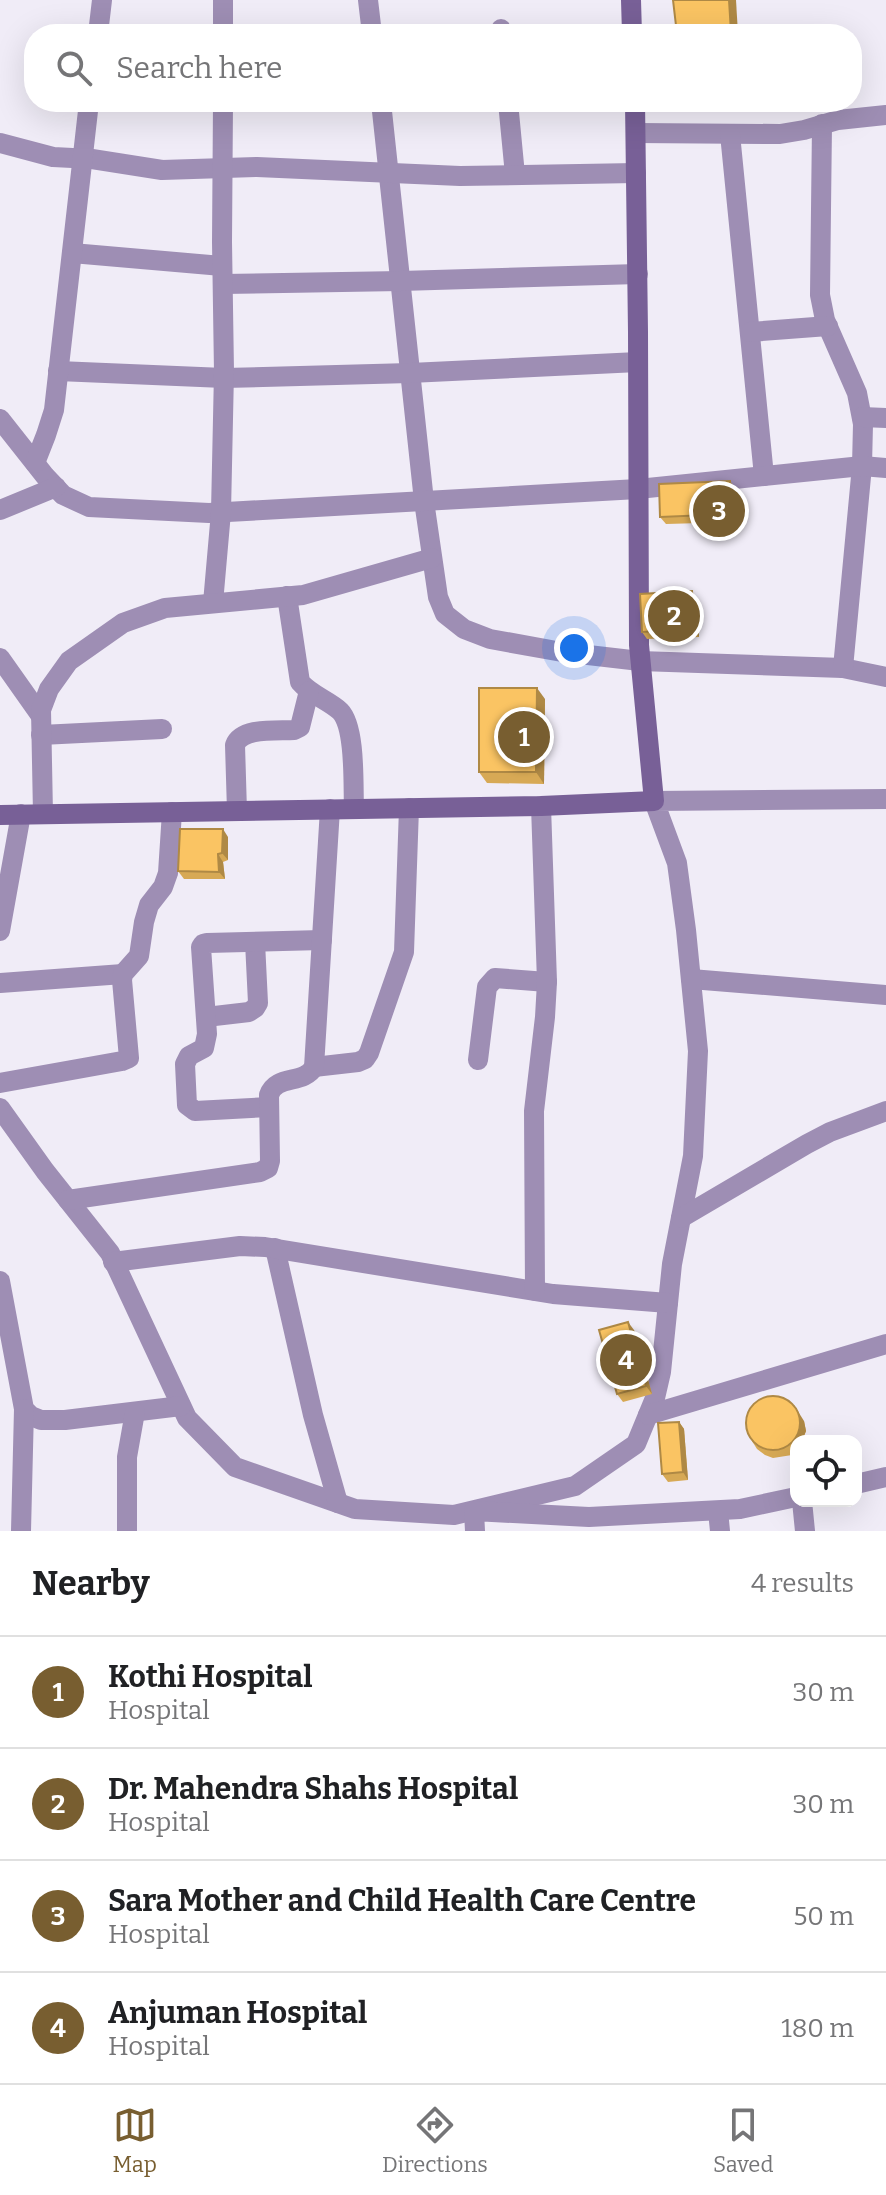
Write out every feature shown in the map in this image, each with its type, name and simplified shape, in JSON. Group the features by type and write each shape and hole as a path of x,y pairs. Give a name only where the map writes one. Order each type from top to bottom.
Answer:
{"street":[{"path":"99,24 102,0"},
{"path":"223,0 223,24"},
{"path":"368,0 371,24"},
{"path":"631,0 632,24"},
{"path":"35,463 54,410 88,112"},
{"path":"213,603 221,512 224,378 223,112"},
{"path":"382,112 424,501 438,597 445,614 464,629 490,639 562,652 640,661 843,668 886,677"},
{"path":"509,112 515,175"},
{"path":"474,1521 575,1486 636,1444 661,1372 672,1264 693,1156 698,1051 691,979 677,863 654,801 640,661 635,112"},
{"path":"636,133 780,134 838,120 886,115"},
{"path":"822,124 820,295 828,326 857,393 862,417 862,466 843,668"},
{"path":"730,134 764,476"},
{"path":"0,143 53,157 82,158 162,170 223,167 460,176 636,173"},
{"path":"72,253 223,275 401,281 638,274"},
{"path":"750,332 828,326"},
{"path":"58,371 224,378 638,362"},
{"path":"862,417 886,418"},
{"path":"0,419 63,495 89,507 221,512 638,489 862,466 886,468"},
{"path":"0,510 56,487"},
{"path":"43,814 41,725 49,689 69,661 123,623 165,608 314,592 432,558"},
{"path":"287,596 300,682 338,709 347,721 354,809"},
{"path":"0,658 41,725"},
{"path":"237,811 237,740 251,733 300,727 309,691"},
{"path":"41,725 162,729"},
{"path":"0,931 10,814 886,799"},
{"path":"535,1291 534,1111 547,982 541,806"},
{"path":"314,1067 358,1062 369,1053 404,952 409,808"},
{"path":"68,1200 260,1172 268,1168 272,1087 304,1077 314,1067 330,809"},
{"path":"0,1083 129,1058 123,974 139,956 149,905 163,887 168,873 172,812"},
{"path":"269,1107 195,1111 187,1105 185,1064 189,1056 204,1048 207,1034 201,947 203,944 322,940"},
{"path":"206,1017 249,1012 255,1008 258,1003 255,942"},
{"path":"0,983 123,974"},
{"path":"478,1060 490,982 495,978 547,982"},
{"path":"691,979 886,995"},
{"path":"1,1111 110,1253 187,1418 235,1467 355,1509 454,1515 474,1521 589,1517 719,1521 740,1509 790,1498"},
{"path":"681,1218 807,1144 886,1111"},
{"path":"113,1262 240,1246 275,1248 553,1294 668,1303"},
{"path":"275,1248 313,1415 338,1503"},
{"path":"0,1281 24,1409 21,1531"},
{"path":"648,1415 886,1344"},
{"path":"24,1409 41,1420 65,1420 181,1406"},
{"path":"127,1531 127,1457 135,1412"},
{"path":"862,1483 886,1477"},
{"path":"803,1507 805,1531"}],"building":[{"path":"673,0 729,0 730,24 676,24"},
{"path":"730,481 731,514 660,517 659,484"},
{"path":"692,591 693,629 642,632 640,594"},
{"path":"479,688 537,688 536,772 479,772"},
{"path":"180,829 223,829 222,853 218,854 219,872 178,871"},
{"path":"628,1322 646,1386 617,1394 599,1330"},
{"path":"763,1398 783,1398 798,1413 798,1433 790,1435 790,1443 783,1448 763,1448 748,1433 748,1413"},
{"path":"679,1422 683,1472 662,1474 658,1423"}],"place":[{"name":"Sara Mother and Child Health Care Centre","path":"719,511"},
{"name":"Dr. Mahendra Shahs Hospital","path":"674,616"},
{"name":"Kothi Hospital","path":"524,737"},
{"name":"Anjuman Hospital","path":"626,1360"}]}
